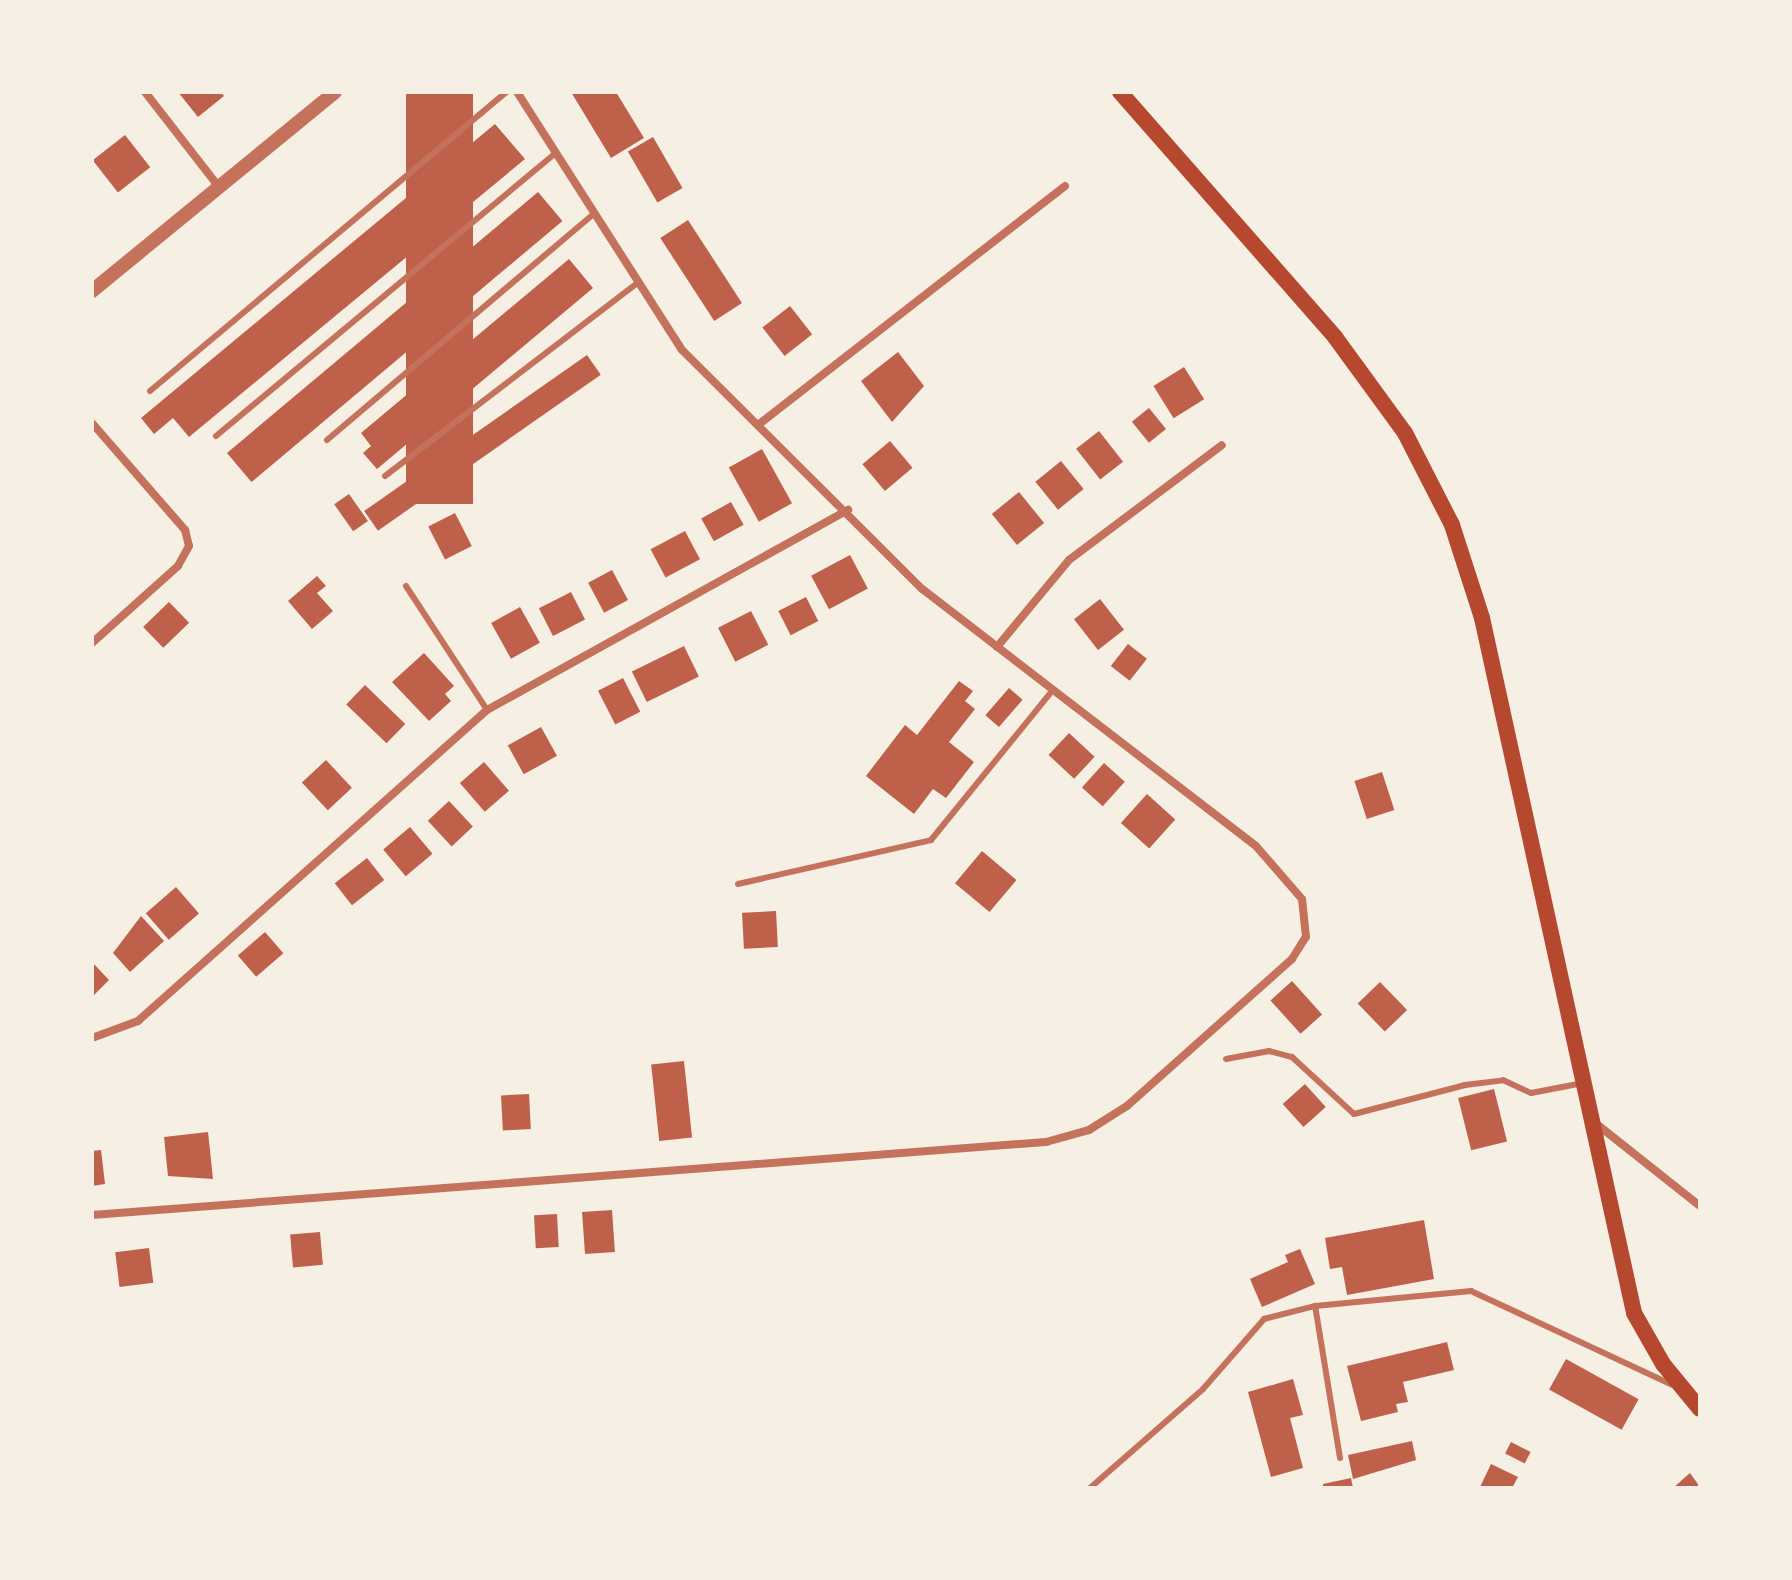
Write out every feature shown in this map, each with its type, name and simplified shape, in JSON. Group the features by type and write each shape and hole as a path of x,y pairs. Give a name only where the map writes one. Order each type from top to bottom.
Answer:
{"main road":[{"path":"1120,92 1335,337 1405,433 1452,525 1482,618 1634,1313 1684,1390 1700,1409"}],"street":[{"path":"145,92 219,187"},
{"path":"92,291 335,92"},
{"path":"92,1215 1046,1142 1089,1130 1127,1106 1292,959 1308,924 1302,899 1256,846 922,589 848,510 682,350 591,216 517,92"},
{"path":"758,425 1065,186"},
{"path":"92,423 185,530 189,546 184,561 92,643"},
{"path":"997,647 1069,560 1222,445"},
{"path":"92,1038 138,1021 487,710 848,510"},
{"path":"1591,1120 1700,1206"}],"lane":[{"path":"150,391 506,92"},
{"path":"216,436 553,155"},
{"path":"327,440 591,216"},
{"path":"385,476 637,283"},
{"path":"406,586 487,710"},
{"path":"738,884 931,840 1053,690"},
{"path":"1226,1059 1269,1051 1292,1057 1354,1114 1465,1085 1503,1080 1531,1093 1583,1083"},
{"path":"1090,1488 1203,1389 1247,1333 1264,1319 1315,1306 1471,1291 1684,1390"},
{"path":"1315,1306 1340,1458"}],"building":[{"path":"178,92 221,92 224,96 198,117"},
{"path":"406,92 473,92 473,504 406,504"},
{"path":"571,92 616,92 644,138 611,158"},
{"path":"495,124 525,159 189,437 173,418 154,434 141,418"},
{"path":"125,135 150,167 118,193 93,160"},
{"path":"653,137 682,188 657,203 628,152"},
{"path":"538,192 562,221 251,482 227,453"},
{"path":"688,220 742,303 714,321 660,238"},
{"path":"569,259 593,288 377,469 363,453 371,446 361,433"},
{"path":"790,306 812,334 785,356 762,328"},
{"path":"898,352 924,386 892,422 861,381"},
{"path":"587,355 601,375 378,531 364,511"},
{"path":"1184,367 1204,399 1174,418 1153,386"},
{"path":"1149,408 1166,429 1149,443 1132,422"},
{"path":"1099,431 1123,462 1100,480 1076,449"},
{"path":"890,441 912,468 885,491 862,464"},
{"path":"762,449 792,503 759,522 729,467"},
{"path":"1061,461 1084,489 1058,510 1035,482"},
{"path":"1019,492 1044,523 1017,545 992,514"},
{"path":"349,494 368,521 353,531 334,504"},
{"path":"731,502 744,525 714,541 701,518"},
{"path":"455,513 472,546 445,560 428,527"},
{"path":"685,531 700,559 666,578 651,549"},
{"path":"850,555 868,589 829,609 811,576"},
{"path":"612,570 628,600 604,613 588,583"},
{"path":"317,576 326,586 317,593 333,611 312,629 288,601"},
{"path":"571,592 585,620 553,636 539,608"},
{"path":"806,597 818,621 791,635 778,611"},
{"path":"1100,599 1124,630 1098,650 1074,619"},
{"path":"169,602 189,623 163,648 143,627"},
{"path":"520,607 540,643 511,659 491,623"},
{"path":"751,611 768,645 735,662 718,628"},
{"path":"1128,644 1147,659 1130,681 1111,666"},
{"path":"684,646 699,677 647,702 632,671"},
{"path":"424,653 454,686 445,694 451,701 429,721 392,682"},
{"path":"623,678 640,712 615,725 598,691"},
{"path":"959,681 973,691 965,701 975,709 949,742 974,762 946,798 933,789 914,814 866,776 905,725 917,735"},
{"path":"365,685 405,724 387,743 346,704"},
{"path":"1009,688 1023,700 999,727 985,715"},
{"path":"541,727 557,756 524,774 508,745"},
{"path":"1069,733 1095,757 1074,779 1049,755"},
{"path":"326,760 352,788 328,810 302,783"},
{"path":"484,762 509,791 485,812 460,783"},
{"path":"1104,763 1125,782 1103,806 1082,788"},
{"path":"1382,772 1394,810 1367,819 1354,781"},
{"path":"1147,794 1175,819 1149,848 1121,823"},
{"path":"449,801 473,827 452,846 428,821"},
{"path":"410,827 432,854 406,876 383,849"},
{"path":"982,851 1016,880 989,912 955,883"},
{"path":"367,858 384,880 352,905 335,883"},
{"path":"176,887 199,913 169,940 146,913"},
{"path":"776,911 778,947 744,949 742,913"},
{"path":"141,916 164,941 130,972 113,953"},
{"path":"265,932 283,953 256,977 238,956"},
{"path":"92,962 109,980 92,997"},
{"path":"1292,981 1322,1014 1301,1034 1270,1000"},
{"path":"1380,982 1407,1010 1385,1032 1358,1004"},
{"path":"684,1061 692,1138 659,1141 651,1064"},
{"path":"1305,1084 1326,1107 1303,1127 1283,1104"},
{"path":"1494,1089 1507,1141 1471,1150 1458,1098"},
{"path":"529,1094 531,1129 503,1130 501,1095"},
{"path":"208,1132 213,1179 168,1176 164,1137"},
{"path":"101,1150 105,1184 92,1186 92,1151"},
{"path":"612,1210 615,1252 585,1254 582,1212"},
{"path":"557,1214 559,1247 536,1248 534,1215"},
{"path":"1424,1220 1434,1279 1347,1295 1342,1267 1330,1269 1325,1238"},
{"path":"320,1232 323,1265 293,1267 290,1235"},
{"path":"149,1248 153,1283 120,1287 115,1252"},
{"path":"1300,1249 1315,1284 1262,1307 1250,1279 1288,1262 1285,1255"},
{"path":"1447,1342 1454,1370 1403,1382 1408,1402 1396,1404 1398,1412 1361,1421 1347,1366"},
{"path":"1566,1359 1639,1399 1622,1430 1549,1390"},
{"path":"1293,1379 1303,1415 1290,1418 1303,1468 1271,1477 1248,1392"},
{"path":"1412,1441 1416,1460 1353,1479 1348,1455"},
{"path":"1511,1442 1531,1452 1525,1464 1505,1454"},
{"path":"1491,1464 1518,1477 1512,1488 1480,1487"},
{"path":"1690,1473 1700,1487 1673,1488"},
{"path":"1351,1478 1353,1488 1323,1488 1323,1484"}]}
